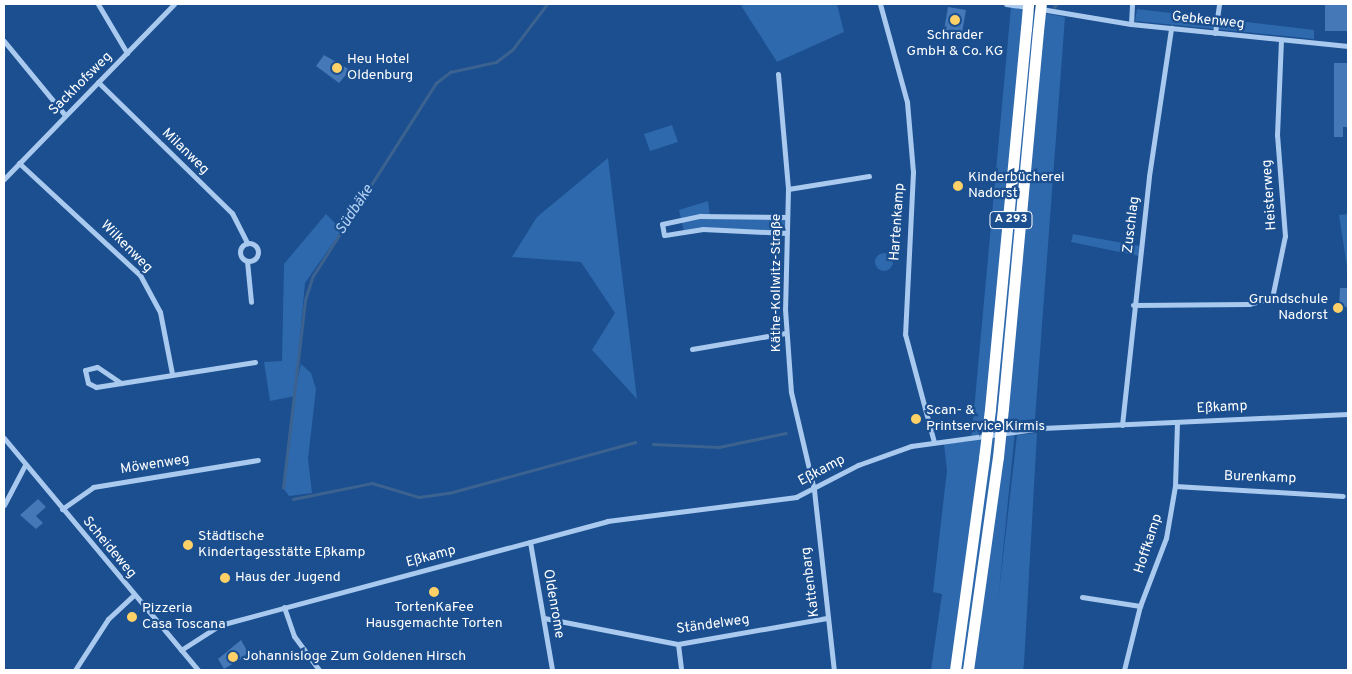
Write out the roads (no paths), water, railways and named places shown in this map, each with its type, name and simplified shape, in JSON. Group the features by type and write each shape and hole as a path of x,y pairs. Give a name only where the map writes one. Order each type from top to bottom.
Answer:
{"highway":[{"name":"A 293","path":"955,670 990,410 1028,4"},
{"name":"A 293","path":"968,670 998,457 1041,4"}],"street":[{"path":"98,4 127,53"},
{"name":"Sackhofsweg","path":"4,179 174,4"},
{"name":"Hartenkamp","path":"880,4 907,102 913,172 905,334 934,442"},
{"name":"Gebkenweg","path":"1006,4 1131,24 1348,46"},
{"path":"1131,24 1132,4"},
{"path":"1215,33 1219,4"},
{"name":"Zuschlag","path":"1122,425 1134,305 1171,28"},
{"name":"Heisterweg","path":"1134,305 1248,304 1272,298 1285,236 1277,135 1281,40"},
{"path":"4,41 65,115"},
{"name":"Käthe-Kollwitz-Straße","path":"778,74 788,189 786,333 791,392 814,490"},
{"name":"Milanweg","path":"98,82 232,213 246,243 255,245 258,252 247,261"},
{"name":"Wilkenweg","path":"20,163 140,275 160,312 172,374"},
{"path":"788,189 869,176"},
{"path":"786,233 703,229 664,235 662,224 700,216 787,217"},
{"path":"246,243 240,252 247,261 251,302"},
{"path":"692,349 786,333"},
{"path":"121,383 96,368 85,370 91,386 121,383 255,362"},
{"name":"Eßkamp","path":"181,650 220,625 617,519 762,505 814,490 890,451 934,442 1027,429 1348,414"},
{"name":"Hoffkamp","path":"1124,670 1140,606 1166,538 1175,486 1177,422"},
{"name":"Scheideweg","path":"4,438 198,670"},
{"name":"Möwenweg","path":"62,509 93,487 258,460"},
{"path":"4,505 25,465"},
{"name":"Burenkamp","path":"1175,486 1343,496"},
{"name":"Kattenbarg","path":"814,490 834,670"},
{"name":"Oldenrome","path":"530,542 552,670"},
{"path":"75,670 108,619 134,595"},
{"path":"1082,597 1140,606"},
{"path":"284,607 294,636 319,670"},
{"name":"Ständelweg","path":"544,618 678,644 827,618"},
{"path":"678,644 681,670"}],"waterway":[{"name":"Südbäke","path":"283,488 305,300 313,276 436,83 450,72 496,62 513,49 547,4"},
{"path":"1054,7 1057,4"},
{"path":"653,444 719,447 786,433"},
{"path":"293,499 372,483 419,497 449,493 635,442"}],"place":[{"name":"Schrader GmbH & Co. KG","path":"955,20"},
{"name":"Heu Hotel Oldenburg","path":"337,68"},
{"name":"Kinderbücherei Nadorst","path":"958,186"},
{"name":"Grundschule Nadorst","path":"1338,308"},
{"name":"Scan- & Printservice Kirmis","path":"916,419"},
{"name":"Städtische Kindertagesstätte Eßkamp","path":"188,545"},
{"name":"Haus der Jugend","path":"225,578"},
{"name":"TortenKaFee Hausgemachte Torten","path":"434,592"},
{"name":"Pizzeria Casa Toscana","path":"132,617"},
{"name":"Johannisloge Zum Goldenen Hirsch","path":"233,657"}]}
